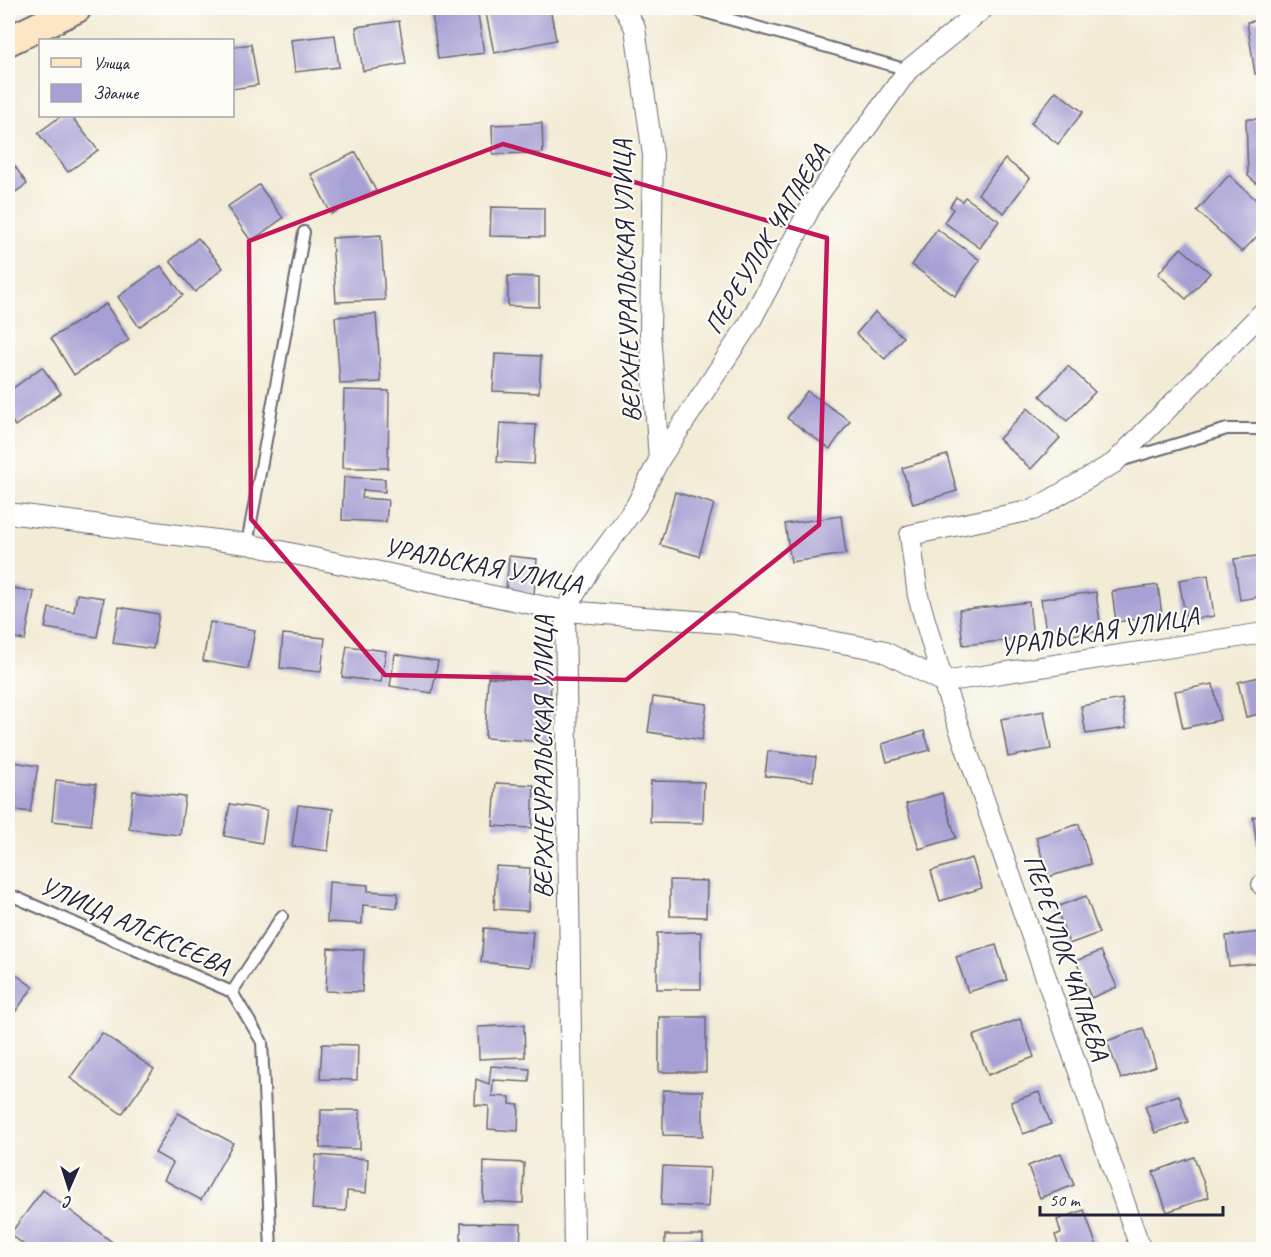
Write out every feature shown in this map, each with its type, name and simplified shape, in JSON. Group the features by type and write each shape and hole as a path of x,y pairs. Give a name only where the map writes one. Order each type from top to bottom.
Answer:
{"main road":[{"path":"8,41 77,8"}],"street":[{"name":"ВЕРХНЕУРАЛЬСКАЯ УЛИЦА","path":"574,1250 565,611 589,570 636,506 659,460 650,332 653,155 635,28 624,8"},
{"name":"ПЕРЕУЛОК ЧАПАЕВА","path":"659,460 750,322 814,201 908,70 984,8"},
{"path":"943,682 918,596 910,535 1033,510 1114,463 1263,311"},
{"name":"УРАЛЬСКАЯ УЛИЦА","path":"8,513 247,544 565,611 735,624 881,650 943,682 1263,633"},
{"name":"ПЕРЕУЛОК ЧАПАЕВА","path":"943,682 1141,1250"}],"lane":[{"path":"690,8 908,70"},
{"path":"247,544 304,232"},
{"path":"1114,463 1227,429 1263,429"},
{"name":"УЛИЦА АЛЕКСЕЕВА","path":"8,894 232,992 262,1042 271,1250"},
{"path":"232,992 282,916"}],"highlighted area":[{"path":"503,144 827,238 819,525 626,680 385,675 251,519 249,241"}],"building":[{"path":"477,8 484,53 438,59 432,13"},
{"path":"550,8 556,40 494,53 485,9"},
{"path":"1264,20 1264,73 1255,74 1247,22"},
{"path":"399,21 406,64 363,71 356,27"},
{"path":"335,35 339,67 295,72 291,40"},
{"path":"251,44 258,85 234,89 234,47"},
{"path":"1056,91 1083,112 1058,144 1031,123"},
{"path":"60,117 72,117 98,150 68,172 38,133"},
{"path":"1246,119 1264,119 1264,190 1248,176"},
{"path":"542,123 543,153 493,154 492,125"},
{"path":"356,152 376,191 331,214 311,174"},
{"path":"8,156 27,184 8,197"},
{"path":"1005,159 1030,178 1004,213 978,194"},
{"path":"1229,175 1264,207 1264,229 1242,252 1197,211"},
{"path":"259,185 283,218 251,241 227,207"},
{"path":"956,197 962,201 965,197 999,221 980,248 944,222 953,209 950,206"},
{"path":"491,207 544,208 544,237 490,236"},
{"path":"937,229 980,260 955,296 912,265"},
{"path":"381,235 385,300 336,302 332,238"},
{"path":"198,238 223,268 195,292 170,261"},
{"path":"1181,248 1210,273 1186,299 1158,274"},
{"path":"161,266 183,295 139,327 118,297"},
{"path":"508,276 539,277 539,307 508,306"},
{"path":"106,304 129,340 74,375 51,338"},
{"path":"875,312 903,337 885,359 856,334"},
{"path":"376,314 381,382 340,384 335,317"},
{"path":"495,354 541,356 539,393 493,391"},
{"path":"1068,366 1095,392 1067,421 1040,396"},
{"path":"42,367 61,393 15,426 8,415 8,392"},
{"path":"344,390 389,391 388,468 342,468"},
{"path":"807,391 850,421 830,449 787,418"},
{"path":"1028,408 1060,438 1031,469 999,439"},
{"path":"500,423 536,425 534,464 497,462"},
{"path":"947,455 957,491 913,504 902,468"},
{"path":"344,477 385,479 385,492 363,490 362,498 388,500 386,522 342,520"},
{"path":"675,492 714,504 699,556 660,545"},
{"path":"841,516 846,554 791,562 785,524"},
{"path":"1264,555 1264,596 1240,600 1234,559"},
{"path":"509,556 537,559 534,594 506,591"},
{"path":"1208,575 1214,616 1186,620 1179,580"},
{"path":"1158,585 1162,616 1116,622 1112,591"},
{"path":"8,587 34,592 25,640 8,637"},
{"path":"1096,592 1101,631 1047,638 1041,599"},
{"path":"77,594 104,598 97,637 45,628 49,608 74,612"},
{"path":"1029,602 1033,638 963,645 959,610"},
{"path":"119,607 159,614 153,649 113,643"},
{"path":"210,622 255,630 248,669 203,661"},
{"path":"283,634 325,638 321,672 280,668"},
{"path":"347,646 386,651 381,682 342,677"},
{"path":"395,654 438,661 432,693 390,686"},
{"path":"1264,676 1264,713 1246,717 1238,682"},
{"path":"488,677 551,681 548,742 485,738"},
{"path":"1213,684 1220,720 1183,728 1175,691"},
{"path":"653,697 707,704 702,740 648,732"},
{"path":"1122,699 1126,728 1086,734 1081,706"},
{"path":"1044,711 1051,749 1008,757 1001,719"},
{"path":"924,731 930,750 887,762 882,744"},
{"path":"768,751 816,757 813,781 765,776"},
{"path":"8,761 38,766 30,812 8,809"},
{"path":"56,780 96,784 91,825 52,821"},
{"path":"651,781 704,782 703,823 650,822"},
{"path":"496,783 534,785 532,828 493,826"},
{"path":"133,791 185,797 180,835 129,829"},
{"path":"942,793 956,838 919,849 906,804"},
{"path":"230,804 267,810 262,843 224,836"},
{"path":"298,805 333,809 328,851 292,846"},
{"path":"1264,815 1264,864 1260,865 1253,817"},
{"path":"1079,824 1091,864 1048,877 1036,837"},
{"path":"972,858 982,888 940,901 931,871"},
{"path":"496,866 530,868 528,911 494,909"},
{"path":"670,880 707,881 706,917 670,916"},
{"path":"329,882 368,885 368,891 398,893 397,908 363,905 362,924 327,922"},
{"path":"1086,896 1099,933 1069,944 1056,907"},
{"path":"484,928 533,932 530,967 481,962"},
{"path":"701,932 701,989 657,989 657,933"},
{"path":"1260,932 1264,963 1229,966 1226,936"},
{"path":"996,945 1007,980 968,992 956,957"},
{"path":"328,948 364,950 362,992 326,991"},
{"path":"1101,951 1117,987 1091,998 1076,961"},
{"path":"8,969 33,987 8,1022"},
{"path":"659,1017 706,1017 706,1072 659,1072"},
{"path":"1020,1019 1034,1057 988,1075 973,1036"},
{"path":"524,1025 525,1057 479,1059 478,1027"},
{"path":"1143,1028 1156,1066 1121,1079 1107,1041"},
{"path":"102,1033 154,1069 122,1114 70,1078"},
{"path":"322,1044 358,1045 357,1080 320,1079"},
{"path":"491,1066 530,1069 529,1082 493,1080 492,1096 510,1097 510,1104 519,1105 518,1131 488,1129 489,1106 475,1105 476,1079 489,1084"},
{"path":"663,1090 703,1091 703,1136 663,1135"},
{"path":"1039,1092 1051,1124 1023,1134 1011,1102"},
{"path":"1179,1095 1188,1122 1155,1133 1145,1106"},
{"path":"321,1110 360,1110 360,1149 320,1148"},
{"path":"178,1113 233,1143 201,1200 164,1180 173,1163 155,1153"},
{"path":"1061,1153 1074,1185 1040,1198 1028,1166"},
{"path":"316,1155 368,1159 366,1193 347,1191 346,1211 312,1209"},
{"path":"1194,1157 1209,1197 1167,1212 1153,1172"},
{"path":"484,1161 524,1163 523,1203 483,1201"},
{"path":"663,1166 710,1168 708,1207 661,1205"},
{"path":"43,1190 116,1245 112,1250 31,1250 10,1234"},
{"path":"1084,1210 1097,1247 1060,1250 1055,1235 1061,1233 1057,1220"},
{"path":"461,1223 521,1224 520,1250 461,1249"},
{"path":"665,1235 703,1235 703,1250 665,1250"}]}
